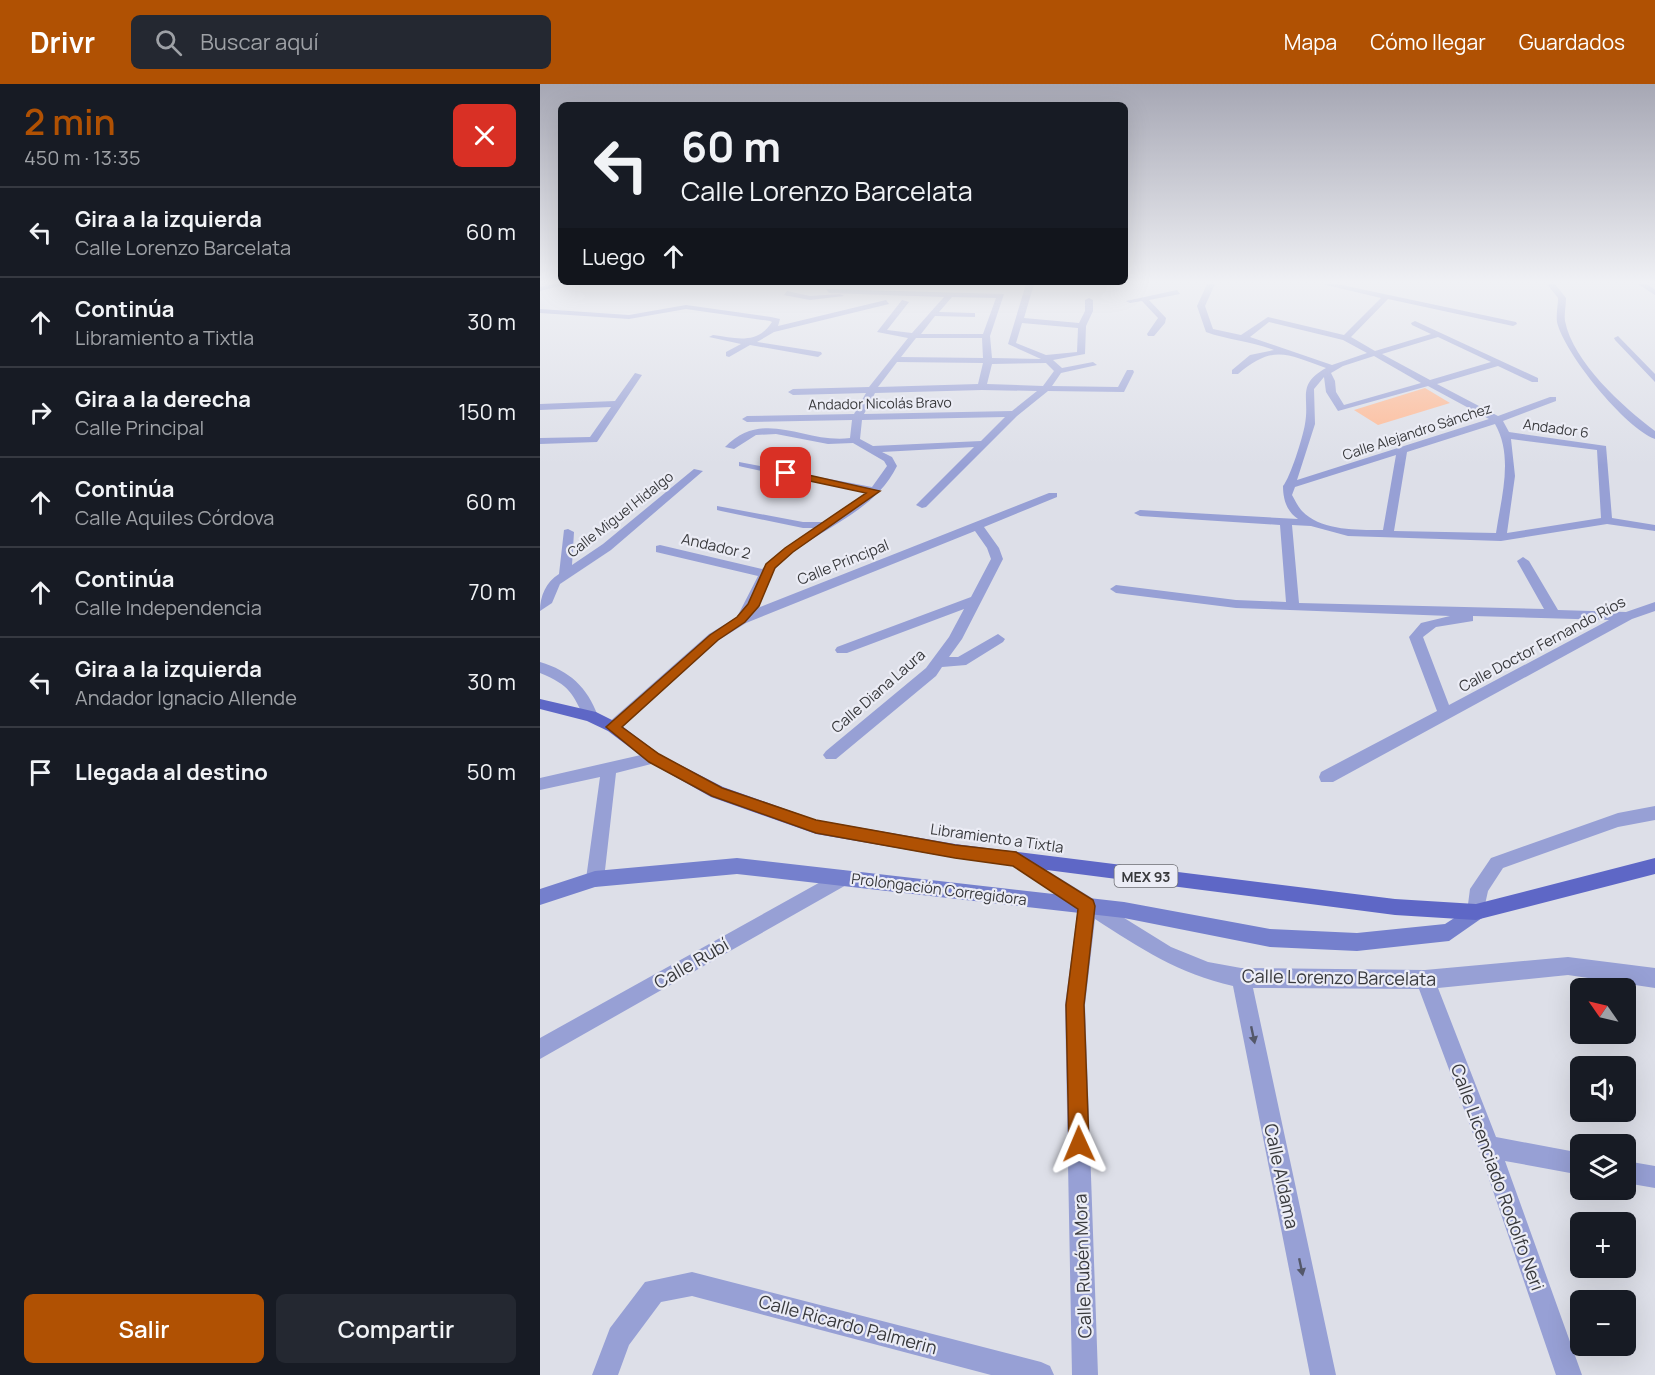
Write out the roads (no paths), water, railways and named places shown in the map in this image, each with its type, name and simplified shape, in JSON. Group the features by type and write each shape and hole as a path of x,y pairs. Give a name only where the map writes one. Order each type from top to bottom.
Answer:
{"main road":[{"name":"Libramiento a Tixtla","path":"540,704 591,716 612,727 654,758 717,792 816,827 955,852 1395,907 1476,912"},
{"name":"MEX 93","path":"1476,912 1655,866"}],"street":[{"path":"729,354 746,344"},
{"path":"756,344 818,354"},
{"path":"741,620 753,606 770,567 789,550 875,491 890,475 892,466 888,459 855,440 852,433 871,389 909,344"},
{"path":"982,387 988,361 987,344"},
{"path":"1013,344 1047,360 1057,367 1058,371"},
{"path":"896,359 1047,360 1080,354 1081,344"},
{"path":"1265,344 1328,369"},
{"path":"1357,344 1497,420 1506,435 1509,467 1500,537"},
{"path":"1312,523 1297,513 1287,495 1288,486 1310,424 1309,389 1328,369 1403,344"},
{"path":"1460,344 1535,380"},
{"path":"1571,344 1595,379 1651,433 1655,420"},
{"path":"1624,344 1655,379"},
{"path":"1235,372 1253,357 1282,350"},
{"path":"1328,369 1331,392 1341,410 1432,385 1498,363"},
{"path":"922,505 1014,414 1046,388 1058,371 1093,365"},
{"path":"794,393 982,387 1121,390 1130,372"},
{"path":"540,441 593,440 638,375"},
{"name":"Calle Alejandro Sánchez","path":"1288,486 1497,420 1553,399"},
{"path":"540,407 616,404"},
{"name":"Andador Nicolás Bravo","path":"747,419 1014,414"},
{"path":"730,447 744,437 765,430 833,443 855,440"},
{"name":"Andador 6","path":"1506,435 1602,448 1607,521"},
{"path":"870,449 984,444"},
{"path":"1388,534 1402,450"},
{"path":"743,464 875,491"},
{"name":"Calle Miguel Hidalgo","path":"540,607 547,600 555,582 607,547 698,471"},
{"path":"977,526 1053,495"},
{"path":"721,508 803,525 828,525"},
{"path":"1140,513 1286,524 1312,523 1348,533 1500,537 1607,521 1655,528"},
{"path":"1286,524 1293,607"},
{"name":"Calle Principal","path":"612,727 714,638 741,620 977,526"},
{"name":"Calle Diana Laura","path":"831,755 931,672 955,639 997,559 993,548 977,526"},
{"path":"565,576 568,532"},
{"name":"Andador 2","path":"660,549 765,574"},
{"path":"1523,561 1553,613"},
{"path":"1116,589 1236,604 1627,616"},
{"path":"843,650 975,600"},
{"name":"Calle Doctor Fernando Ríos","path":"1327,777 1627,616 1655,606"},
{"path":"1445,713 1416,637 1420,629 1428,624 1499,611"},
{"path":"938,662 961,662 998,639"},
{"path":"540,667 569,679 584,696 591,716"},
{"path":"540,784 654,758"},
{"path":"595,879 609,769"},
{"path":"1476,912 1479,889 1497,863 1618,820 1655,813"},
{"name":"Calle Lorenzo Barcelata","path":"1016,859 1164,954 1208,971 1241,978 1425,980 1568,966 1655,978"},
{"name":"Prolongación Corregidora","path":"540,897 595,879 737,866 1124,910 1270,938 1357,942 1449,932 1476,912"},
{"name":"Calle Rubí","path":"540,1049 842,878"},
{"name":"Calle Rubén Mora","path":"1085,1375 1075,1005 1087,906"},
{"name":"Calle Aldama","path":"1241,978 1323,1375"},
{"name":"Calle Licenciado Rodolfo Neri","path":"1425,980 1489,1147 1569,1375"},
{"path":"1489,1147 1570,1162"},
{"path":"1636,1174 1655,1177"},
{"name":"Calle Ricardo Palmerin","path":"605,1375 619,1337 654,1291 692,1284 1041,1375"}]}
